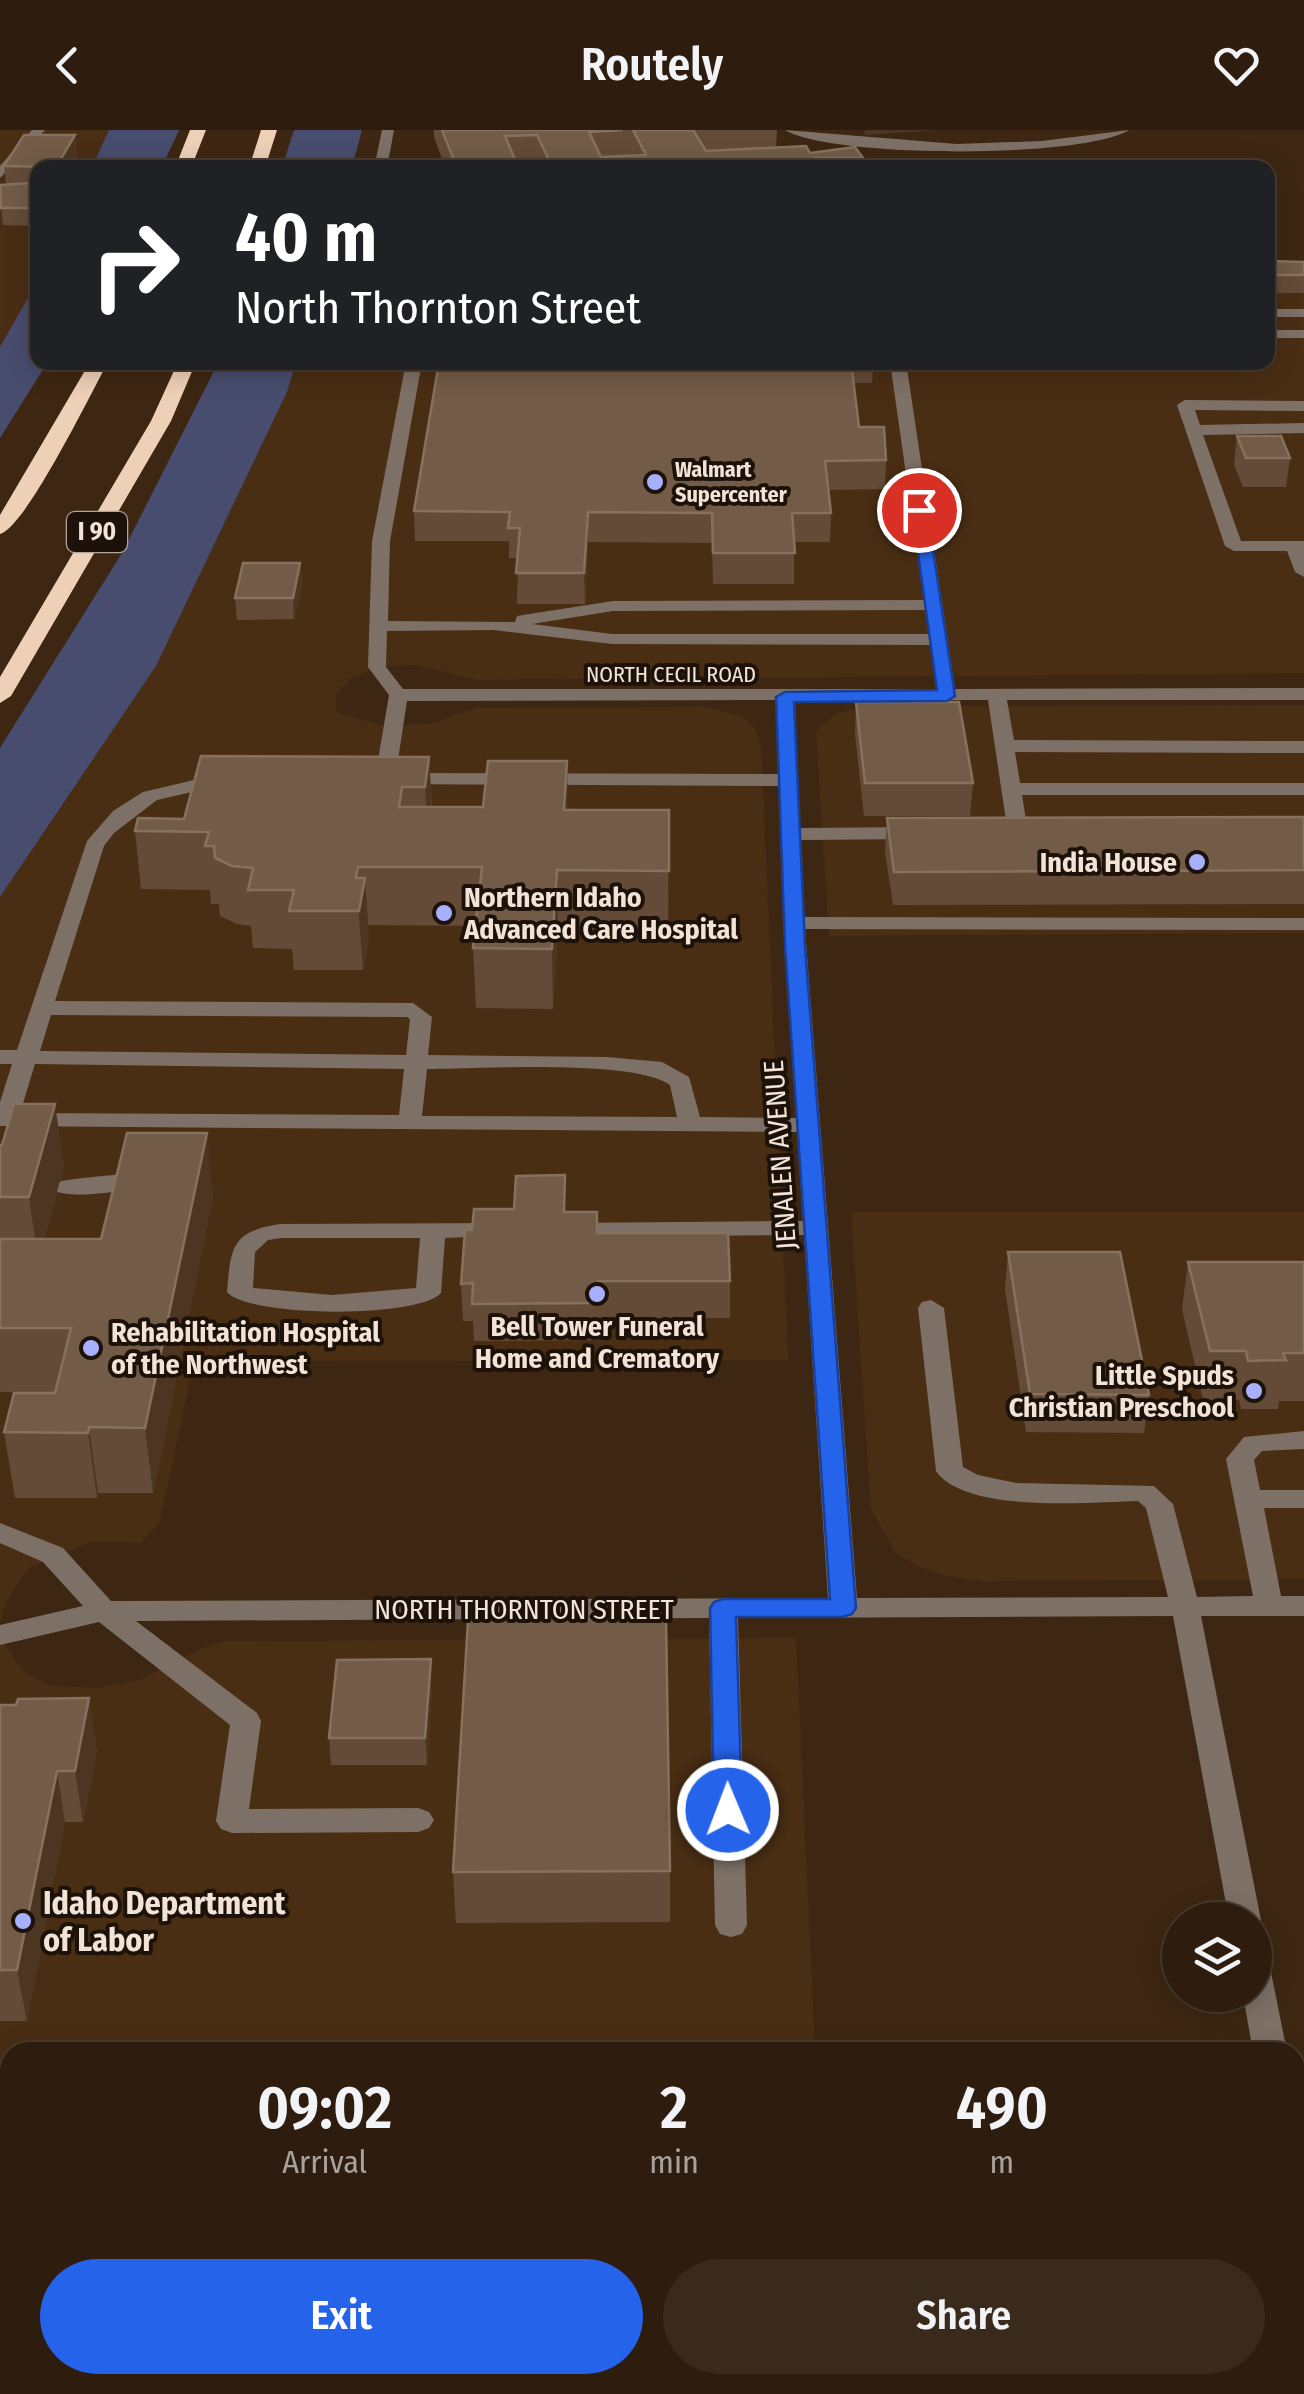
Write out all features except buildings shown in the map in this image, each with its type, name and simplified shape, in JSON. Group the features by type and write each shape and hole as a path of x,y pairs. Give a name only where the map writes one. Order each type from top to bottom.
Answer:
{"highway":[{"path":"186,160 198,130"},
{"path":"260,160 269,130"},
{"path":"0,528 22,500 95,370"},
{"name":"I 90","path":"4,692 161,421 183,370"},
{"path":"0,714 4,692"}],"street":[{"path":"0,174 39,130"},
{"path":"382,160 388,130"},
{"path":"791,130 887,150 1014,146 1099,137 1123,130"},
{"path":"1275,313 1304,313"},
{"path":"1275,334 1304,334"},
{"path":"413,370 381,542 377,667 398,695 376,778 788,780"},
{"path":"899,370 947,696"},
{"path":"1304,406 1185,406 1234,546 1298,546 1304,572"},
{"path":"1194,430 1304,428"},
{"path":"494,625 613,606 933,606"},
{"path":"381,626 494,625 612,639 938,640"},
{"name":"NORTH CECIL ROAD","path":"398,695 1304,694"},
{"path":"980,833 1028,833 1010,789 997,695"},
{"name":"JENALEN AVENUE","path":"785,697 794,923 843,1608"},
{"path":"1002,746 1304,746"},
{"path":"241,776 190,783 143,798 114,816 94,845 3,1127 184,1122 808,1125"},
{"path":"1010,789 1304,789"},
{"path":"791,834 942,833"},
{"path":"794,923 1304,924"},
{"path":"42,1008 414,1010 421,1017 410,1122"},
{"path":"0,1056 607,1064 662,1070 681,1082 690,1124"},
{"path":"59,1186 138,1183 158,1173 171,1157 184,1122"},
{"path":"566,1230 816,1228"},
{"path":"433,1230 428,1293 408,1300 282,1301 249,1299 240,1292 243,1250 260,1234 433,1230 516,1230"},
{"path":"931,1308 950,1471 965,1482 1009,1491 1144,1492 1159,1504 1185,1606 1242,1902"},
{"path":"1269,1606 1240,1459 1254,1443 1304,1440"},
{"path":"1248,1500 1304,1499"},
{"path":"0,1532 53,1554 104,1611 246,1721 232,1821 418,1820"},
{"name":"NORTH THORNTON STREET","path":"0,1635 104,1611 1304,1606"},
{"path":"723,1608 731,1925"},
{"path":"1262,2012 1268,2042"}],"shaded area":[{"path":"0,130 109,130 95,160 30,160 30,295 0,350"},
{"path":"109,130 179,130 165,160 95,160"},
{"path":"294,130 362,130 354,160 284,160"},
{"path":"1275,263 1304,263 1304,673 476,680 418,665 384,666 352,677 336,693 336,710 342,715 383,725 430,724 476,708 704,707 743,717 755,728 761,744 788,1360 194,1361 160,1522 141,1543 93,1541 29,1568 7,1600 0,1622 0,897 156,666 287,392 294,370 1275,370"},
{"path":"30,294 30,370 43,370 0,438 0,347"},
{"path":"214,370 294,370 287,392 156,666 0,897 0,748 122,553"},
{"path":"1304,705 1304,933 829,936 816,730 837,713 868,706"},
{"path":"851,1212 1304,1212 1304,1579 984,1581 947,1576 917,1566 895,1552 871,1509"},
{"path":"0,1622 6,1647 24,1672 52,1686 98,1688 140,1680 224,1641 796,1638 815,2042 0,2042"}],"place":[{"name":"Walmart Supercenter","path":"655,482"},
{"name":"India House","path":"1197,862"},
{"name":"Northern Idaho Advanced Care Hospital","path":"444,913"},
{"name":"Bell Tower Funeral Home and Crematory","path":"597,1294"},
{"name":"Rehabilitation Hospital of the Northwest","path":"91,1348"},
{"name":"Little Spuds Christian Preschool","path":"1254,1391"},
{"name":"Idaho Department of Labor","path":"23,1921"}],"route":[{"path":"728,1810 723,1608 843,1608 795,946 785,697 947,696 919,510"}]}
